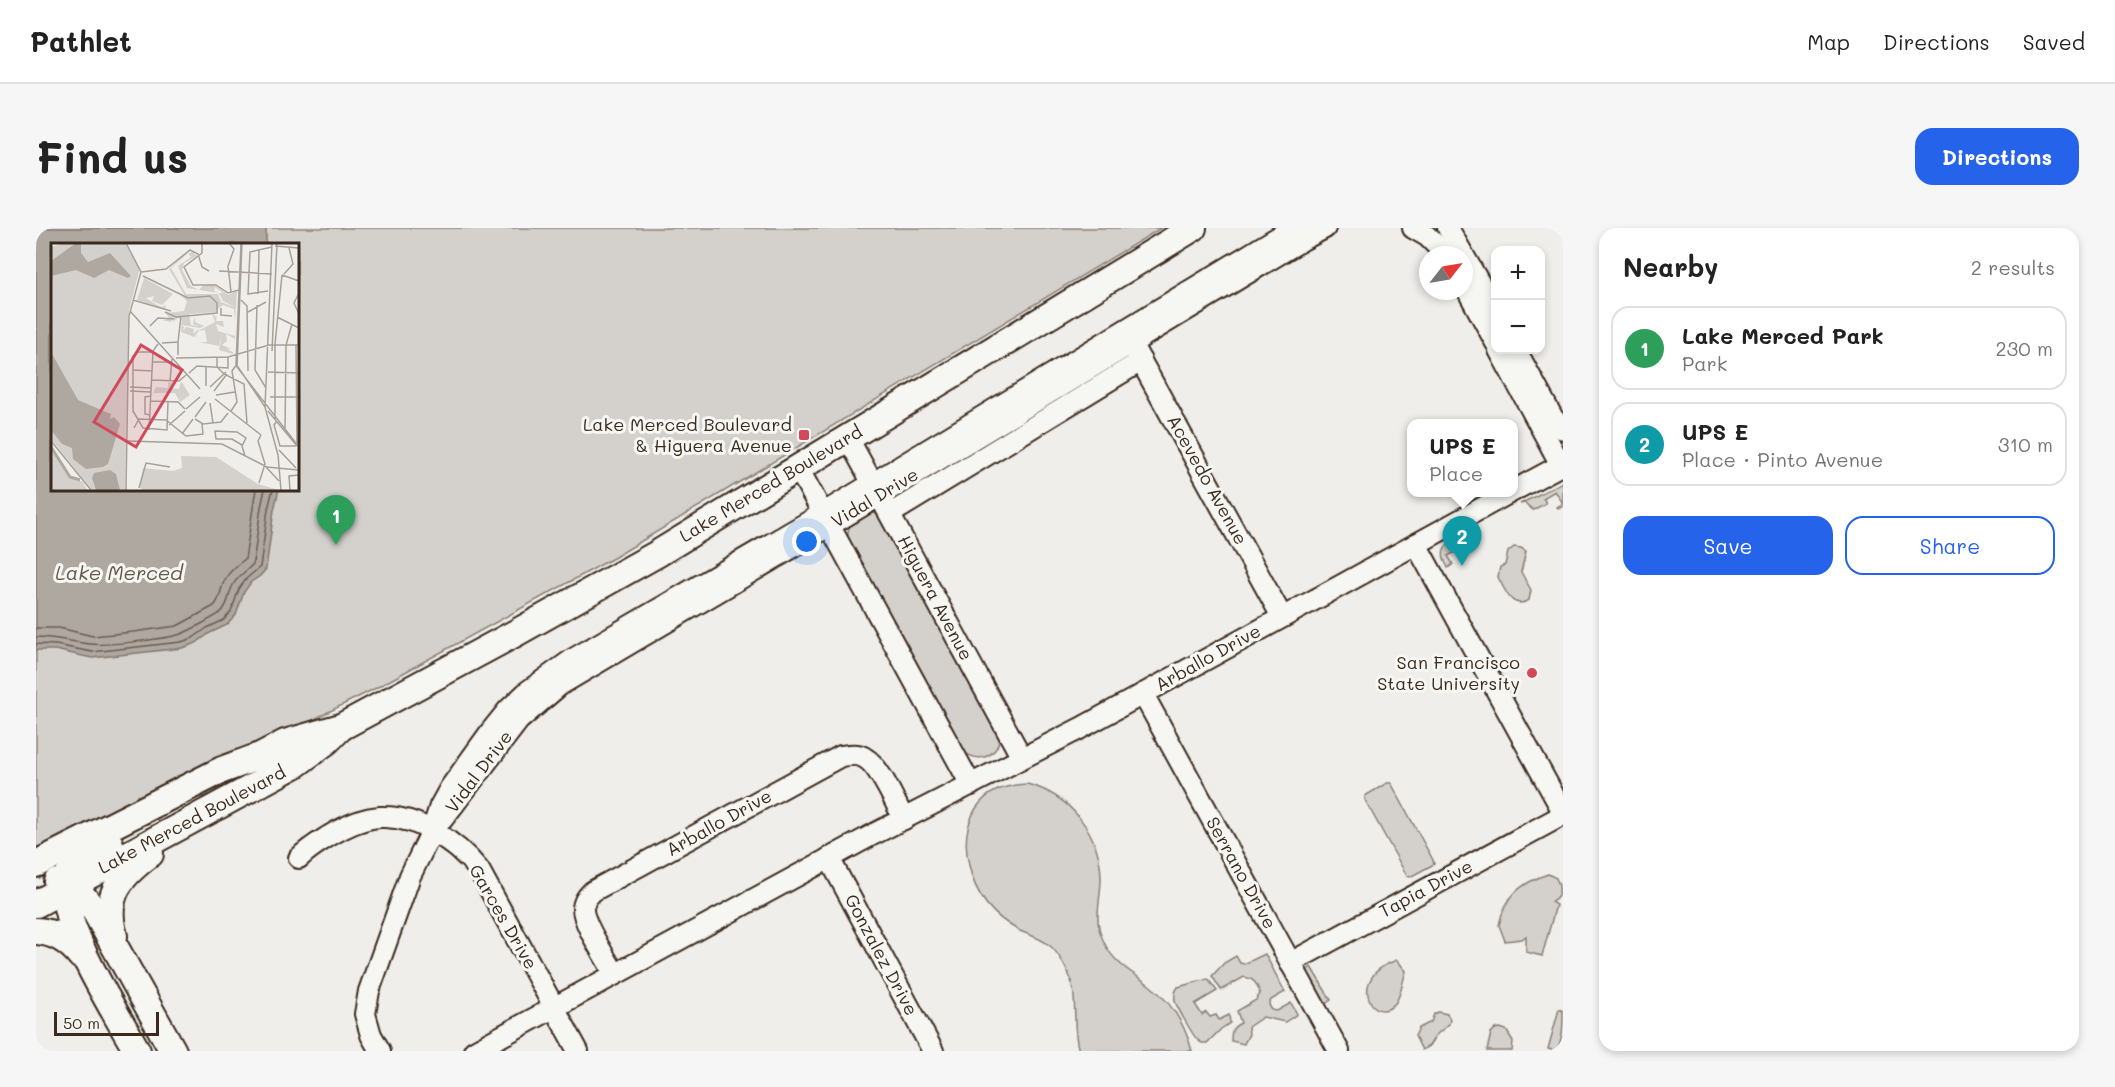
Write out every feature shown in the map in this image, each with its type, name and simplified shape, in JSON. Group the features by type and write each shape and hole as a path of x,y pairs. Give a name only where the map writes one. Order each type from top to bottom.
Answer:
{"main road":[{"name":"Lake Merced Boulevard","path":"36,864 222,770 260,756 285,743 341,727 630,570 1193,228"},
{"name":"Lake Merced Boulevard","path":"36,904 67,885 296,764 327,741 341,727"},
{"path":"137,1051 98,980 68,918 68,874 81,861 233,777 260,756"},
{"path":"125,964 113,934 110,913 113,895 121,880 132,868 224,801"},
{"path":"36,886 54,882 67,885 81,893 95,911 173,1051"},
{"path":"36,931 53,934 72,945 98,980"}],"street":[{"name":"Vidal Drive","path":"380,1051 371,1035 365,1014 369,991 410,876 432,831 461,797 519,720 560,686 1293,228"},
{"name":"Vidal Drive","path":"876,489 1131,343 1304,238 1325,228"},
{"path":"1413,228 1449,244 1491,305"},
{"path":"1473,300 1491,334"},
{"name":"Acevedo Avenue","path":"1131,343 1282,617"},
{"path":"1501,354 1562,465"},
{"path":"1518,354 1553,418 1563,429"},
{"name":"Vidal Drive","path":"890,514 1141,361"},
{"name":"Higuera Avenue","path":"848,438 1022,759"},
{"name":"Arballo Drive","path":"1518,489 1562,465"},
{"path":"798,468 971,785"},
{"name":"Arballo Drive","path":"474,1051 829,858 1143,694 1503,497"},
{"path":"1416,544 1563,813"},
{"name":"Serrano Drive","path":"1143,694 1339,1051"},
{"name":"Arballo Drive","path":"615,974 585,919 583,908 586,899 593,891 831,761 852,754 863,756 872,763 904,819"},
{"name":"Tapia Drive","path":"1290,963 1563,813"},
{"name":"Garces Drive","path":"299,858 309,848 338,830 358,822 381,817 405,820 450,840 479,870 578,1051"},
{"name":"Gonzalez Drive","path":"829,858 933,1051"}],"shaded area":[{"path":"36,228 1161,228 615,557 374,689 36,859"},
{"path":"1563,482 1563,503 1555,491 1543,498 1546,503 1533,510 1525,503 1520,504"},
{"path":"874,513 882,518 1000,729 1000,738 994,751 989,755 977,757 962,751 848,543 848,530 853,521 861,515"},
{"path":"1461,536 1462,539 1458,541 1457,546 1459,550 1448,556 1453,564 1448,568 1443,557 1444,549 1450,542"},
{"path":"1514,547 1526,551 1521,572 1531,590 1529,600 1523,603 1510,598 1498,577 1500,567 1505,565 1508,552"},
{"path":"1391,783 1434,864 1410,877 1407,876 1365,800 1365,796"},
{"path":"1027,784 1057,797 1080,818 1095,845 1099,861 1101,887 1098,921 1102,938 1116,959 1164,998 1181,1022 1192,1051 1079,1051 1075,1030 1073,987 1060,958 1046,943 1001,919 981,895 972,876 967,853 966,840 972,816 976,808 988,796 1002,788"},
{"path":"1548,874 1556,878 1559,892 1557,898 1551,902 1556,905 1542,956 1526,952 1526,936 1522,939 1505,941 1499,925 1510,898 1522,886"},
{"path":"1265,954 1285,992 1271,1000 1269,1005 1272,1010 1277,1011 1291,1003 1297,1014 1285,1022 1263,1017 1248,1027 1249,1034 1244,1044 1231,1041 1233,1030 1241,1023 1237,1011 1256,1000 1260,994 1258,987 1251,979 1244,977 1221,990 1212,976 1224,963 1236,956 1240,963 1244,964"},
{"path":"1397,960 1406,971 1399,995 1396,1002 1388,1009 1380,1010 1369,998 1368,988 1372,978 1381,968"},
{"path":"1311,967 1331,1000 1325,1004 1306,974"},
{"path":"1208,979 1217,991 1195,1004 1202,1015 1206,1012 1210,1017 1216,1015 1219,1020 1229,1015 1230,1023 1207,1043 1203,1043 1189,1028 1176,1004 1175,992 1178,987"},
{"path":"1559,1009 1563,1011 1563,1027 1556,1051 1548,1049"},
{"path":"1438,1012 1447,1014 1450,1019 1449,1024 1436,1035 1429,1046 1422,1050 1415,1036 1419,1028 1431,1022 1434,1014"},
{"path":"1500,1028 1506,1030 1513,1041 1512,1051 1487,1051 1491,1033"}],"water":[{"name":"Lake Merced","path":"36,228 266,228 266,243 51,243 51,490 279,490 266,569 251,582 244,592 236,615 227,625 196,643 182,648 92,658 55,650 36,650"}],"place":[{"name":"Lake Merced Boulevard & Higuera Avenue","path":"804,435"},
{"name":"Lake Merced Park","path":"336,545"},
{"name":"UPS E","path":"1462,566"},
{"name":"San Francisco State University","path":"1532,673"}]}
